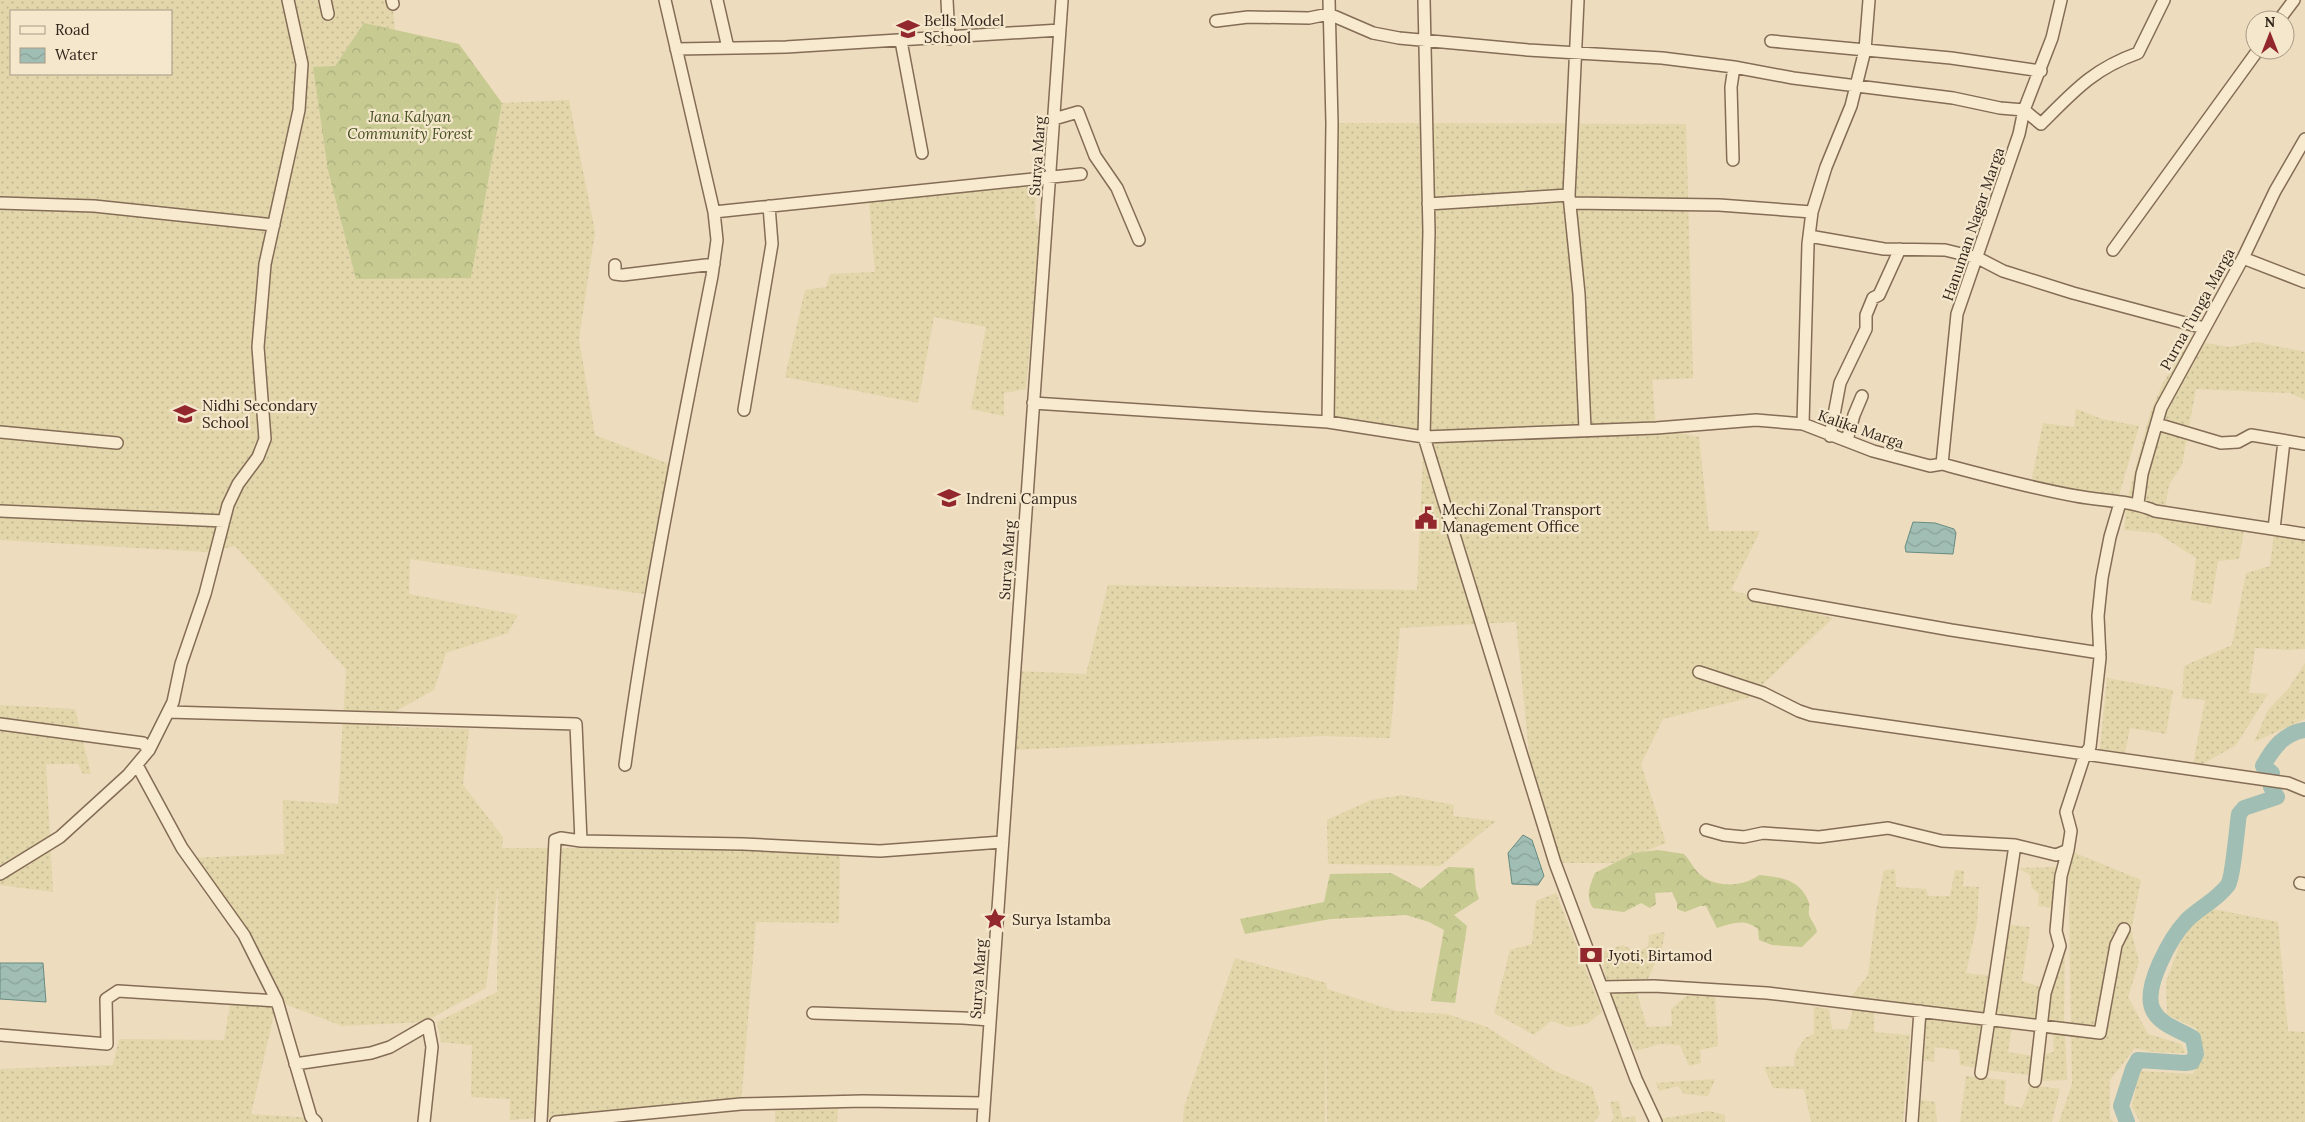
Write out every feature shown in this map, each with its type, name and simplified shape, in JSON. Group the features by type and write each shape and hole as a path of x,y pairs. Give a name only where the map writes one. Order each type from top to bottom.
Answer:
{"street":[{"path":"0,874 60,837 137,765 150,750 173,702 180,664 205,594 228,505 238,484 258,457 265,439 258,347 265,264 299,110 302,64 288,0"},
{"path":"325,0 328,14"},
{"path":"625,765 642,642 717,240 714,212 665,0"},
{"path":"717,0 728,48"},
{"path":"948,0 949,39"},
{"name":"Surya Marg","path":"983,1122 1062,0"},
{"path":"1328,422 1332,123 1329,0"},
{"path":"1424,0 1428,204 1424,437 1555,863 1636,1079 1656,1122"},
{"path":"1578,0 1570,199 1579,294 1585,429"},
{"name":"Kalika Marga","path":"1869,0 1865,50 1851,106 1826,167 1812,212 1809,236 1803,424 1873,451 1930,466 1942,464 2030,488 2120,503 2138,503 2155,511 2305,534"},
{"name":"Hanuman Nagar Marga","path":"1942,464 1957,314 2020,134 2024,110 2041,71 2061,0"},
{"path":"1216,21 1248,17 1309,18 1329,14 1373,33 1399,38 1575,53 1662,58 1734,67 1793,78 1953,98 2024,110 2041,124 2094,74 2113,62 2138,53 2164,0"},
{"path":"2294,1 2305,3"},
{"path":"676,49 949,39 1060,30"},
{"path":"901,41 922,154"},
{"path":"1770,41 1951,58 2041,71"},
{"path":"2113,250 2251,60"},
{"path":"1733,160 1732,87 1734,67"},
{"path":"1054,119 1078,112 1095,156 1116,188 1139,240"},
{"name":"Purna Tunga Marga","path":"2138,503 2142,474 2157,424 2173,383 2243,258 2274,191 2305,139"},
{"path":"714,212 1081,174"},
{"path":"1428,204 1570,199 1719,205 1812,212"},
{"path":"0,203 94,206 274,225"},
{"path":"744,410 772,244 769,206"},
{"path":"1809,236 1884,249 1945,250 1978,258 2003,271 2204,328"},
{"path":"1830,436 1840,384 1866,329 1866,315 1873,298 1879,295 1900,249"},
{"path":"2243,258 2305,282"},
{"path":"615,265 615,274 623,275 714,264"},
{"path":"1847,440 1862,396"},
{"path":"1033,403 1328,422 1424,437 1585,429 1656,428 1756,420 1803,424"},
{"path":"2157,424 2221,443 2238,442 2248,438 2250,435 2305,444"},
{"path":"0,432 117,444"},
{"path":"2274,529 2284,441"},
{"path":"2035,1081 2045,993 2060,946 2056,931 2060,876 2068,850 2071,831 2066,812 2085,754 2090,747 2100,652 2098,616 2102,578 2110,537 2120,503"},
{"path":"0,511 224,521"},
{"path":"1754,595 1951,630 2100,652"},
{"path":"1699,672 1763,693 1799,712 1811,715 2288,783 2305,790"},
{"path":"168,712 576,724 581,841"},
{"path":"0,724 143,743 150,750"},
{"path":"137,765 182,848 244,935 277,1001 311,1117 316,1122"},
{"path":"1706,830 1724,835 1744,837 1764,833 1819,837 1888,828 1942,841 2015,845 2056,855 2068,850"},
{"path":"540,1122 550,975 553,846 555,840 561,838 581,841 743,844 880,851 1002,842"},
{"path":"1981,1074 2015,845"},
{"path":"1602,988 1654,986 1767,993 2040,1025 2100,1034 2116,945 2124,929"},
{"path":"0,1035 107,1044 106,999 118,991 277,1001"},
{"path":"1912,1122 1920,1011"},
{"path":"813,1013 990,1020"},
{"path":"295,1064 371,1053 390,1047 428,1025 432,1047 424,1122"},
{"path":"556,1122 741,1104 863,1101 984,1103"}],"shaded area":[{"path":"0,0 392,0 421,278 471,278 502,103 569,100 595,232 579,339 595,435 674,466 650,595 410,559 409,594 518,615 508,633 446,653 434,690 394,712 392,727 469,729 463,785 503,837 502,848 840,849 839,923 756,922 741,1104 510,1120 510,1099 471,1097 472,1045 441,1042 437,1022 497,992 498,884 486,988 424,1022 342,1026 277,1001 189,858 284,854 283,800 338,804 346,669 235,546 207,552 0,540"},
{"path":"1332,123 1686,124 1693,378 1652,380 1656,428 1699,437 1709,531 1760,531 1731,590 1833,618 1748,698 1663,719 1641,764 1666,843 1616,863 1555,863 1533,792 1516,622 1400,628 1390,738 1322,736 1009,750 1014,671 1086,674 1108,585 1417,590 1424,437 1328,422"},
{"path":"1036,185 1035,218 1040,230 1026,389 1004,393 1004,416 971,409 986,327 934,317 918,403 785,377 805,290 826,287 830,274 875,272 869,202"},
{"path":"2190,340 2229,347 2256,342 2305,352 2305,400 2290,393 2196,389 2182,465 2169,485 2165,508 2127,501 2150,413 2163,383"},
{"path":"2076,409 2102,419 2139,426 2118,499 2031,483 2043,423 2074,427"},
{"path":"2126,509 2244,530 2239,559 2218,561 2211,604 2191,600 2196,558 2157,533 2124,530"},
{"path":"2274,534 2305,539 2305,649 2255,648 2249,693 2268,694 2236,745 2203,764 2193,765 2205,700 2182,698 2184,666 2232,645 2246,573 2270,566"},
{"path":"2305,663 2305,719 2254,742 2268,710 2289,688"},
{"path":"2107,678 2173,690 2166,734 2130,728 2125,753 2100,749"},
{"path":"0,705 75,709 91,774 83,774 78,764 46,764 53,892 0,885"},
{"path":"1402,795 1454,805 1453,816 1496,821 1440,866 1328,864 1327,820 1371,800"},
{"path":"2068,850 2141,880 2131,930 2139,962 2128,997 2148,1034 2181,1044 2186,1053 2152,1052 2135,1048 2110,1080 2110,1118 2113,1122 2059,1122 2072,1084"},
{"path":"2057,867 2053,908 2038,906 2039,894 2032,888 2030,875 2018,868"},
{"path":"1895,869 1896,887 1926,889 1928,896 1950,896 1955,870 1964,871 1963,886 1979,887 1977,923 1966,973 1990,976 1984,1013 1851,997 1868,975 1876,911 1884,870"},
{"path":"1556,893 1602,1012 1587,1024 1569,1027 1551,1021 1534,1035 1494,1013 1510,950 1532,944 1536,901"},
{"path":"2203,907 2278,922 2288,1031 2305,1032 2305,1122 2140,1122 2132,1107 2139,1071 2193,1074 2204,1052 2196,1028 2167,1015 2166,982 2180,944"},
{"path":"2010,925 2030,927 2022,981 2041,987 2035,1019 1996,1015"},
{"path":"1665,932 1662,948 1648,979 1606,982 1601,952 1623,945 1636,952 1648,947 1649,935"},
{"path":"2065,936 2064,1022 2046,1020"},
{"path":"1235,958 1326,983 1327,989 1396,1011 1447,1014 1487,1027 1553,1070 1592,1087 1600,1114 1594,1122 1327,1122 1326,1030 1325,1122 1183,1122 1184,1107"},
{"path":"1609,993 1637,993 1647,1027 1672,1026 1671,1009 1686,996 1715,996 1718,1046 1700,1050 1701,1063 1689,1066 1680,1045 1660,1044 1635,1051"},
{"path":"231,999 277,1001 251,1114 312,1118 315,1122 0,1122 0,1069 113,1065 119,1039 224,1040"},
{"path":"1814,1007 1829,1009 1832,1029 1848,1029 1853,1010 1874,1012 1874,1032 1910,1035 1903,1122 1811,1122 1804,1089 1773,1088 1764,1067 1794,1066 1795,1053 1805,1038 1814,1034"},
{"path":"1923,1016 1983,1023 1977,1068 1960,1065 1959,1050 1935,1047 1934,1062 1921,1060"},
{"path":"1993,1026 2012,1027 2008,1052 2032,1056 2030,1075 1986,1070"},
{"path":"2053,1032 2065,1033 2067,1080 2041,1081 2044,1054 2054,1052"},
{"path":"1966,1076 2006,1080 2004,1104 2022,1108 2030,1085 2060,1089 2052,1122 1960,1122"},
{"path":"1715,1079 1708,1096 1684,1094 1678,1086 1659,1091 1656,1083"},
{"path":"1921,1100 1935,1102 1937,1122 1918,1122"},
{"path":"1619,1101 1622,1118 1635,1116 1636,1122 1611,1122 1614,1117 1610,1102"},
{"path":"838,1106 837,1122 775,1122 775,1108"},
{"path":"1709,1111 1725,1115 1725,1122 1661,1122 1660,1119"}],"green space":[{"name":"Jana Kalyan Community Forest","path":"364,23 459,44 502,103 471,278 356,279 328,170 313,67 335,66"},
{"path":"1658,850 1684,854 1699,873 1707,879 1722,884 1738,884 1759,875 1782,878 1795,884 1801,889 1809,903 1809,915 1817,932 1802,947 1772,945 1759,940 1758,929 1748,924 1733,923 1717,928 1706,906 1700,906 1685,912 1677,909 1677,903 1672,892 1655,893 1656,904 1650,908 1641,903 1624,912 1593,908 1589,895 1595,873 1634,853"},
{"path":"1448,867 1474,868 1476,890 1479,899 1454,915 1467,926 1455,1003 1431,1001 1444,930 1429,922 1406,915 1331,919 1245,934 1240,919 1324,902 1330,874 1391,873 1421,889"}],"water":[{"path":"1913,522 1935,523 1954,529 1956,533 1953,554 1906,552 1905,547"},
{"path":"1523,835 1532,840 1544,876 1538,885 1512,884 1508,853"},
{"path":"0,963 43,963 46,1002 0,999"}],"waterway":[{"path":"2272,773 2263,766 2275,747 2291,734 2305,730"},
{"path":"2127,1122 2121,1106 2133,1069 2138,1060 2185,1063 2192,1062 2196,1054 2193,1038 2160,1020 2156,1015 2151,1001 2151,989 2166,950 2180,928 2228,885 2239,814 2244,808 2277,797 2271,787"}],"place":[{"name":"Bells Model School","path":"908,29"},
{"name":"Nidhi Secondary School","path":"185,414"},
{"name":"Indreni Campus","path":"949,498"},
{"name":"Mechi Zonal Transport Management Office","path":"1426,518"},
{"name":"Surya Istamba","path":"995,919"},
{"name":"Jyoti, Birtamod","path":"1591,955"}]}
